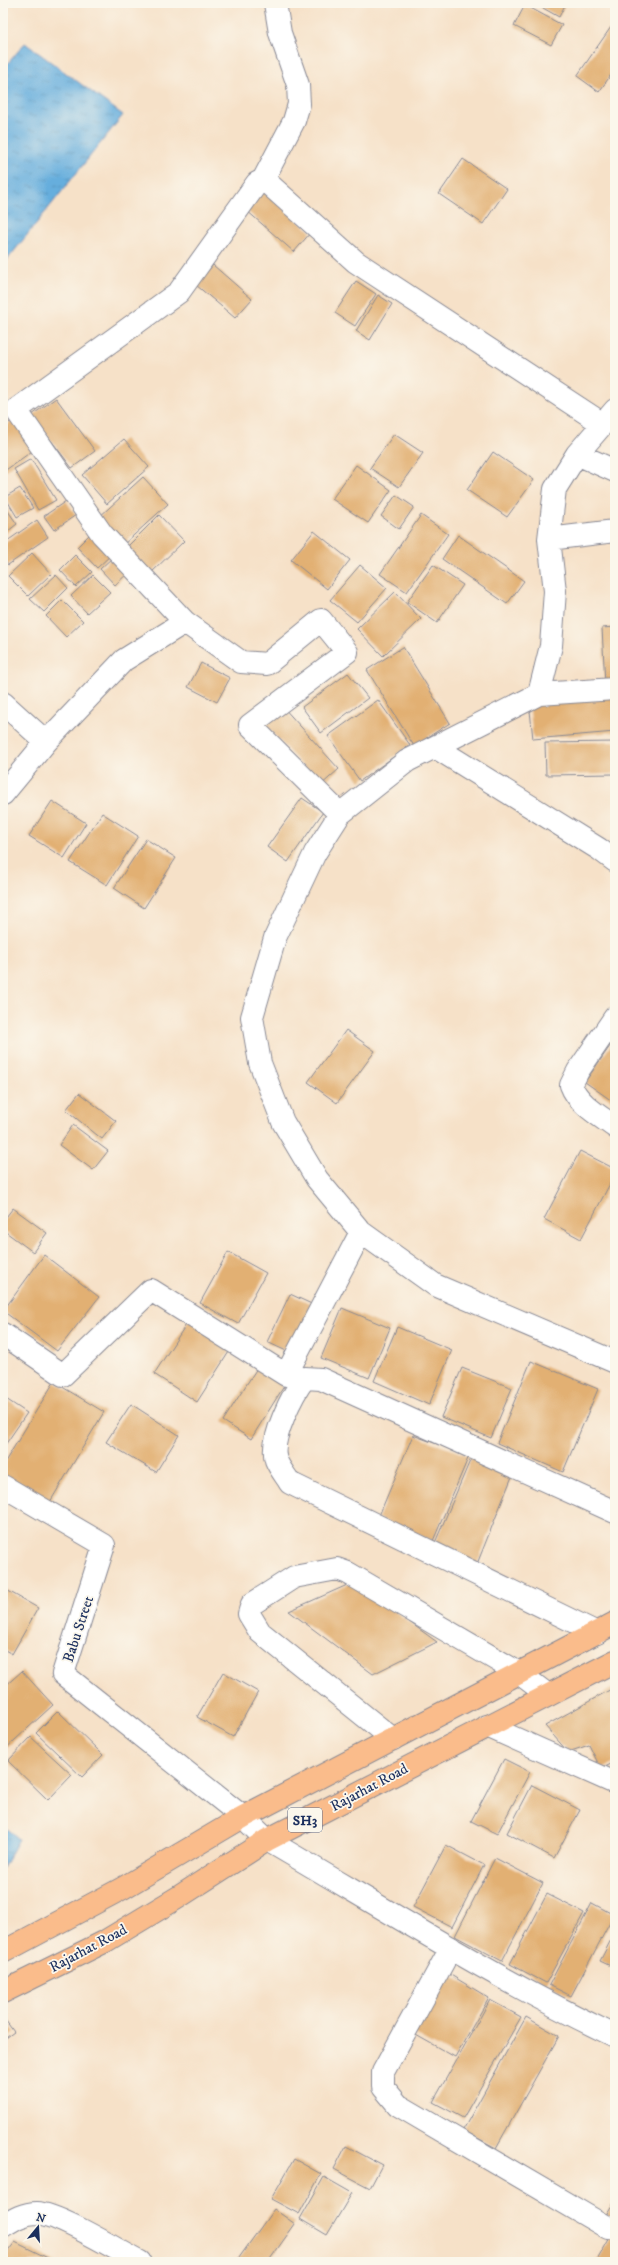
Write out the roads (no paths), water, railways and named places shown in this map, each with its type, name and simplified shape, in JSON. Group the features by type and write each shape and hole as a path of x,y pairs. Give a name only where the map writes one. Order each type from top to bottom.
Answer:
{"main road":[{"name":"Rajarhat Road","path":"3,1952 123,1888 242,1817 606,1628"},
{"name":"Rajarhat Road","path":"3,1992 104,1942 177,1898 266,1840 615,1661"}],"street":[{"path":"275,3 280,33 298,85 299,104 294,121 263,180 257,183 179,292 10,414 102,534 186,622 241,662 267,664 321,620 347,652 250,725 340,814"},
{"path":"263,180 356,262 609,417 576,454 555,488 549,539 555,591 551,646 538,694"},
{"path":"576,454 615,471"},
{"path":"549,539 615,531"},
{"path":"3,794 46,742 124,660 186,622"},
{"path":"615,689 538,694 407,762 340,814 315,853 275,938 252,1017 260,1063 283,1122 317,1179 361,1232 435,1285 615,1362"},
{"path":"3,703 46,742"},
{"path":"435,747 599,849 615,861"},
{"path":"615,1017 578,1071 571,1085 574,1094 615,1127"},
{"path":"3,1334 63,1375 151,1290 286,1375 361,1232"},
{"path":"606,1628 290,1483 276,1459 277,1433 294,1391 305,1378 321,1380 615,1512"},
{"name":"Babu Street","path":"3,1486 104,1545 63,1674 242,1817"},
{"path":"393,1739 260,1632 248,1614 252,1604 294,1576 336,1569 348,1573 519,1673 548,1695"},
{"path":"487,1726 615,1783"},
{"path":"242,1817 266,1840 451,1948 581,2020 615,2036"},
{"path":"451,1948 383,2072 383,2086 398,2105 608,2228"},
{"path":"3,2226 17,2216 37,2213 53,2216 140,2262"}],"water":[{"path":"25,43 123,115 3,265 3,69"},
{"path":"3,1825 19,1839 3,1868"}]}
